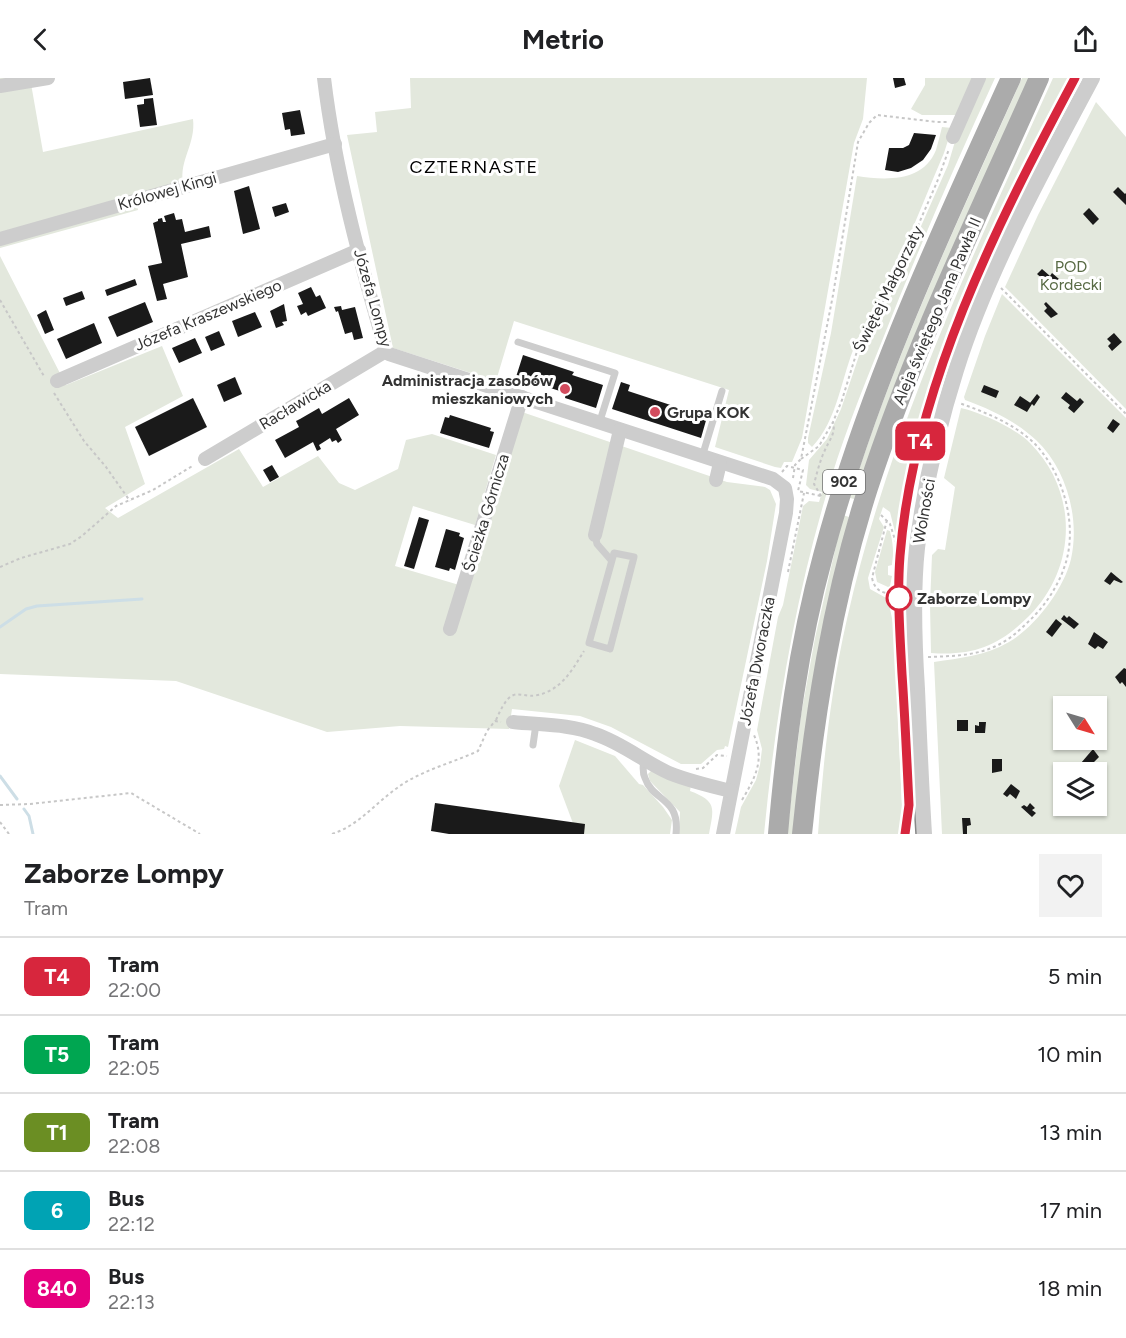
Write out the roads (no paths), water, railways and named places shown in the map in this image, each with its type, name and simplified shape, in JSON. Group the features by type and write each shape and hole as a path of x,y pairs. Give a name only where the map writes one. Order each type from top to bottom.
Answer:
{"main road":[{"name":"Aleja świętego Jana Pawła II","path":"778,834 782,783 797,673 809,611 842,490 909,307 1011,78"},
{"name":"Aleja świętego Jana Pawła II","path":"802,834 812,745 825,663 837,603 868,489 893,416 920,348 1039,78"}],"street":[{"path":"0,86 48,78"},
{"name":"Józefa Lompy","path":"324,78 334,144 386,351 393,356 773,479 785,488"},
{"path":"953,136 979,78"},
{"name":"Wolności","path":"924,834 914,591 917,548 931,471 956,371 972,325 1024,209 1092,78"},
{"name":"Królowej Kingi","path":"0,239 334,144"},
{"name":"Józefa Kraszewskiego","path":"54,386 359,250"},
{"name":"Racławicka","path":"205,459 386,351"},
{"name":"Ścieżka Górnicza","path":"450,629 522,397"},
{"path":"595,535 620,430"},
{"path":"716,480 720,463"},
{"name":"Józefa Dworaczka","path":"723,834 786,513 788,499 785,488"},
{"path":"513,722 579,729 594,733 677,776 731,791"}],"lane":[{"path":"518,342 615,373 599,424"},
{"path":"702,457 722,391"},
{"path":"595,535 597,544 611,560"},
{"path":"614,554 634,557 610,649 589,643 611,560 614,554"},
{"path":"533,745 536,724"},
{"path":"644,759 645,780 670,806 676,817 676,834"}],"waterway":[{"path":"0,627 26,609 37,606 142,599"},
{"path":"0,776 17,799"},
{"path":"24,809 29,816 33,834"}],"tram line":[{"name":"T4","path":"905,834 909,819 909,805 898,590 904,519 910,484 924,425 955,329 1009,207 1075,78"},
{"path":"916,834 903,600 905,557 913,494 927,432 945,370 968,309 1022,191 1080,78"}],"place":[{"name":"Administracja zasobów mieszkaniowych","path":"565,389"},
{"name":"Grupa KOK","path":"655,412"},
{"name":"Zaborze Lompy","path":"899,598"}],"district":[{"name":"CZTERNASTE","path":"474,167"}],"park label":[{"name":"POD Kordecki","path":"1071,275"}]}
